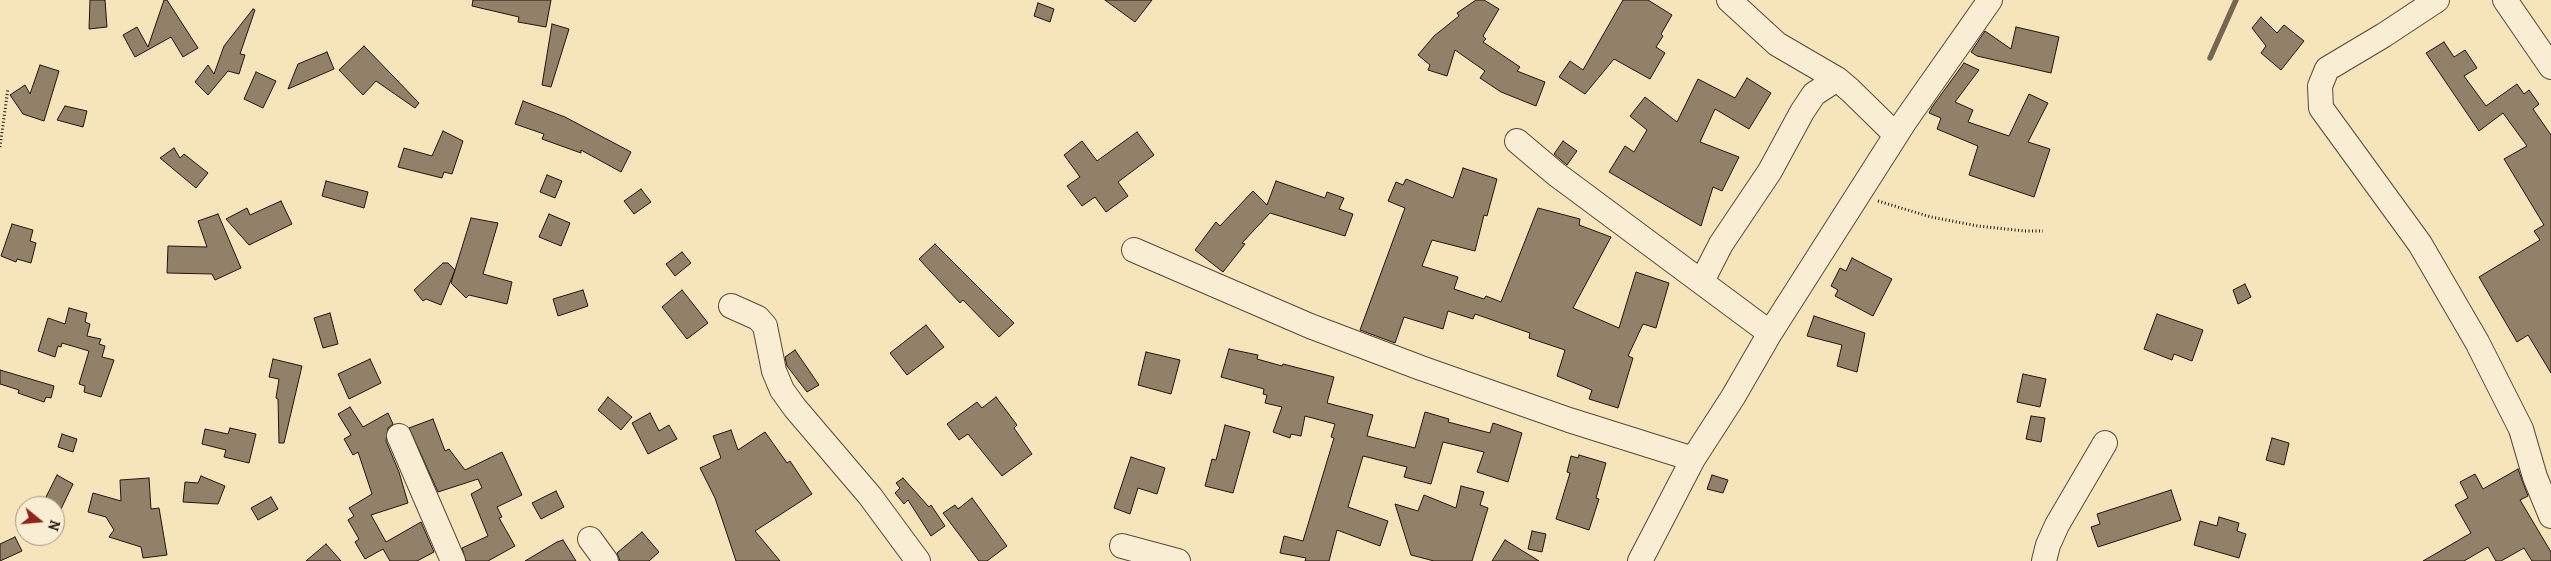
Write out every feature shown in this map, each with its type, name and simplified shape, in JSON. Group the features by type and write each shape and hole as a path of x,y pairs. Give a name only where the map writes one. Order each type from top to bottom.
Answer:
{"street":[{"path":"1729,0 1777,44 1837,79 1896,135"},
{"path":"1640,561 1693,459 1733,398 1770,333 1896,135 1990,0"},
{"path":"2437,0 2327,69 2320,86 2321,108 2420,244 2477,342 2521,429 2535,477 2551,516"},
{"path":"2505,0 2549,60"},
{"path":"1702,281 1721,244 1770,171 1814,94 1837,79"},
{"path":"1517,141 1556,174 1770,333"},
{"path":"1134,250 1310,326 1394,358 1569,420 1693,459"},
{"path":"731,306 758,318 765,326 774,371 782,390 870,496 918,561"},
{"path":"399,436 453,561"},
{"path":"2044,561 2048,544 2057,525 2105,443"},
{"path":"590,539 606,561"},
{"path":"1122,546 1178,561"}],"path":[{"path":"0,147 8,88"},
{"path":"1858,194 1932,217 2002,230 2043,231"}],"building":[{"path":"90,0 105,0 107,27 89,29"},
{"path":"164,0 167,0 198,48 183,57 171,37 135,57 123,35 137,27 148,47"},
{"path":"473,0 551,0 546,27 518,22 519,17 472,6"},
{"path":"1105,0 1152,0 1135,22"},
{"path":"1476,0 1484,0 1499,9 1483,36 1486,39 1483,42 1520,67 1517,71 1545,82 1536,106 1501,92 1480,78 1485,71 1455,50 1447,76 1428,70 1430,65 1418,55 1434,36 1459,16 1457,13"},
{"path":"1623,0 1648,0 1672,15 1656,47 1665,53 1650,79 1614,59 1585,94 1559,77 1570,61 1583,70"},
{"path":"1038,3 1054,9 1050,22 1034,16"},
{"path":"253,9 255,10 240,54 245,55 239,74 228,71 208,95 195,82 208,65 214,74 224,46"},
{"path":"2261,17 2277,33 2284,25 2304,41 2281,70 2261,53 2266,46 2252,28"},
{"path":"552,24 569,29 551,87 542,85"},
{"path":"2016,27 2059,37 2051,73 1977,56 1971,52 1985,31 2011,49"},
{"path":"2444,42 2454,57 2465,50 2477,68 2464,76 2486,106 2517,84 2524,94 2529,90 2539,104 2533,109 2551,135 2551,373 2528,335 2517,342 2479,277 2540,240 2534,231 2544,225 2504,159 2527,146 2503,113 2479,131 2426,53"},
{"path":"364,46 419,103 415,108 376,81 363,95 339,70"},
{"path":"327,52 334,69 288,89 298,64"},
{"path":"1964,63 1979,70 1955,102 1973,110 1968,122 2009,136 2029,94 2048,103 2028,142 2050,149 2034,197 1969,175 1978,146 1937,129 1941,118 1929,113"},
{"path":"40,65 59,71 44,121 23,114 10,95 25,85 30,94"},
{"path":"256,72 276,81 263,108 244,99"},
{"path":"1747,78 1771,93 1749,129 1715,109 1700,142 1739,157 1722,191 1713,187 1701,226 1609,172 1625,146 1634,152 1647,130 1630,116 1645,97 1677,122 1698,79 1735,98"},
{"path":"523,101 565,117 631,152 621,172 581,150 581,153 542,139 544,134 515,124"},
{"path":"65,106 87,111 83,127 57,120"},
{"path":"443,131 463,141 452,174 444,172 442,178 398,167 404,148 432,156"},
{"path":"1137,132 1154,155 1118,182 1128,196 1106,212 1095,197 1082,206 1067,186 1080,177 1064,155 1082,141 1097,161"},
{"path":"1563,141 1577,151 1567,165 1554,154"},
{"path":"174,148 180,158 184,154 208,173 196,188 160,158"},
{"path":"1463,168 1497,179 1487,216 1484,215 1475,251 1432,240 1422,266 1458,277 1454,289 1484,299 1486,296 1501,302 1538,208 1580,219 1579,225 1611,237 1573,308 1619,328 1636,272 1669,283 1656,328 1643,324 1628,356 1633,358 1618,408 1589,399 1592,390 1557,376 1565,350 1529,338 1530,333 1475,314 1473,319 1448,311 1443,329 1404,317 1395,343 1360,330 1405,208 1388,201 1396,182 1403,185 1406,179 1453,198"},
{"path":"547,175 562,181 555,198 540,192"},
{"path":"326,181 368,192 364,208 322,196"},
{"path":"1276,181 1325,198 1327,192 1344,198 1339,209 1353,214 1345,236 1270,213 1242,243 1245,244 1223,272 1195,250 1216,222 1220,226 1253,191 1267,205"},
{"path":"641,189 651,202 634,214 624,201"},
{"path":"281,201 292,224 249,245 226,219 247,208 250,215"},
{"path":"218,214 241,268 215,280 212,274 167,273 168,246 207,247 198,221"},
{"path":"549,214 570,223 561,246 539,237"},
{"path":"471,218 498,223 483,274 512,282 507,304 469,295 466,298 451,283"},
{"path":"12,224 33,230 30,241 36,243 31,263 17,259 16,262 1,256"},
{"path":"935,244 1014,323 999,337 963,300 960,303 919,259"},
{"path":"682,252 691,263 675,276 666,264"},
{"path":"1852,258 1892,279 1873,316 1835,296 1838,290 1831,286 1840,268 1846,271"},
{"path":"443,263 448,263 455,270 441,305 426,299 423,301 414,290"},
{"path":"2245,284 2251,297 2238,304 2233,290"},
{"path":"583,290 588,306 558,316 553,299"},
{"path":"682,290 708,323 687,339 662,307"},
{"path":"69,308 87,313 85,322 90,324 87,336 101,339 99,344 105,346 102,357 114,360 101,397 84,392 85,386 79,384 89,351 62,343 61,347 58,346 55,357 38,351 48,318 65,324"},
{"path":"330,313 338,344 323,348 314,318"},
{"path":"2157,314 2203,330 2192,361 2174,354 2172,360 2144,349"},
{"path":"1814,316 1865,333 1857,372 1837,366 1842,345 1807,336"},
{"path":"926,325 944,347 907,375 890,353"},
{"path":"1229,349 1258,355 1257,359 1282,366 1283,364 1334,377 1327,403 1373,415 1367,436 1415,448 1425,412 1449,419 1448,422 1490,433 1493,423 1522,433 1508,482 1477,472 1484,452 1443,442 1431,484 1404,477 1407,467 1363,456 1348,507 1388,521 1380,546 1337,530 1329,561 1305,561 1306,558 1280,553 1284,536 1303,541 1334,438 1331,437 1335,424 1305,416 1301,436 1291,434 1290,438 1273,432 1282,407 1265,403 1267,395 1263,394 1264,389 1221,377"},
{"path":"795,350 819,385 807,392 787,366 785,357"},
{"path":"1146,352 1180,360 1171,394 1138,385"},
{"path":"273,359 302,366 284,443 279,443 278,399 276,398 279,379 269,377"},
{"path":"370,359 381,383 349,399 338,374"},
{"path":"0,370 54,386 51,398 46,397 44,402 18,393 19,390 0,384"},
{"path":"2023,374 2046,379 2040,407 2017,402"},
{"path":"608,397 632,417 621,430 598,410"},
{"path":"996,397 1017,425 1014,428 1032,454 1002,476 968,434 959,440 947,424 977,402 982,408"},
{"path":"350,407 363,427 388,413 393,424 388,428 386,441 399,472 408,503 371,515 386,542 421,522 434,552 417,561 390,561 383,549 365,559 355,542 359,539 348,520 354,516 349,508 372,494 358,452 353,455 344,439 351,435 338,414"},
{"path":"650,413 659,431 669,425 677,439 648,454 632,423"},
{"path":"2031,416 2045,418 2041,442 2026,439"},
{"path":"433,419 445,451 449,449 465,470 502,452 522,495 497,507 502,517 499,518 515,546 488,561 466,561 462,548 488,536 471,494 482,488 478,479 438,492 409,428"},
{"path":"1225,425 1250,432 1233,493 1205,486 1212,459 1216,460"},
{"path":"230,428 256,434 249,463 224,457 226,450 202,444 205,429 228,434"},
{"path":"731,430 738,450 765,432 787,463 790,461 812,494 755,531 780,561 736,561 715,498 700,468 721,458 713,436"},
{"path":"62,434 77,439 73,452 58,447"},
{"path":"2272,438 2289,443 2284,465 2266,460"},
{"path":"1579,455 1606,463 1596,498 1599,499 1589,530 1556,519 1570,473 1567,472 1571,456 1578,458"},
{"path":"1131,457 1165,468 1157,494 1138,488 1130,514 1114,508"},
{"path":"2518,469 2528,496 2520,500 2551,552 2551,561 2532,561 2524,548 2501,561 2496,561 2488,547 2464,561 2423,561 2471,533 2455,505 2468,498 2460,482 2475,474 2483,489"},
{"path":"57,475 73,484 65,501 65,496 46,496"},
{"path":"1712,475 1728,480 1723,493 1707,489"},
{"path":"201,476 225,486 218,504 183,502 185,482 198,483"},
{"path":"149,478 151,509 159,508 167,555 143,558 141,547 109,537 114,530 106,517 88,512 93,493 121,501 120,480"},
{"path":"903,478 929,507 931,505 945,526 931,536 908,500 904,504 895,493 900,488 896,483"},
{"path":"1461,486 1484,492 1480,505 1488,508 1472,561 1434,561 1411,555 1395,504 1418,511 1424,495 1456,508"},
{"path":"2171,490 2181,520 2098,547 2091,527 2100,524 2097,514"},
{"path":"556,491 564,507 541,519 532,503"},
{"path":"271,497 278,509 258,520 251,508"},
{"path":"972,498 1007,546 987,561 979,561 943,513 955,505 958,509"},
{"path":"2219,517 2239,523 2237,531 2246,534 2239,558 2194,545 2200,521 2217,526"},
{"path":"1532,531 1546,534 1542,552 1528,549"},
{"path":"642,532 659,552 649,561 620,561 617,553"},
{"path":"15,537 15,546 20,546 22,551 0,561 0,544"},
{"path":"563,540 576,561 525,561 557,542"},
{"path":"1505,540 1539,561 1492,561"},
{"path":"326,544 341,561 306,561"}],"waterway":[{"path":"2210,58 2236,0"}]}
